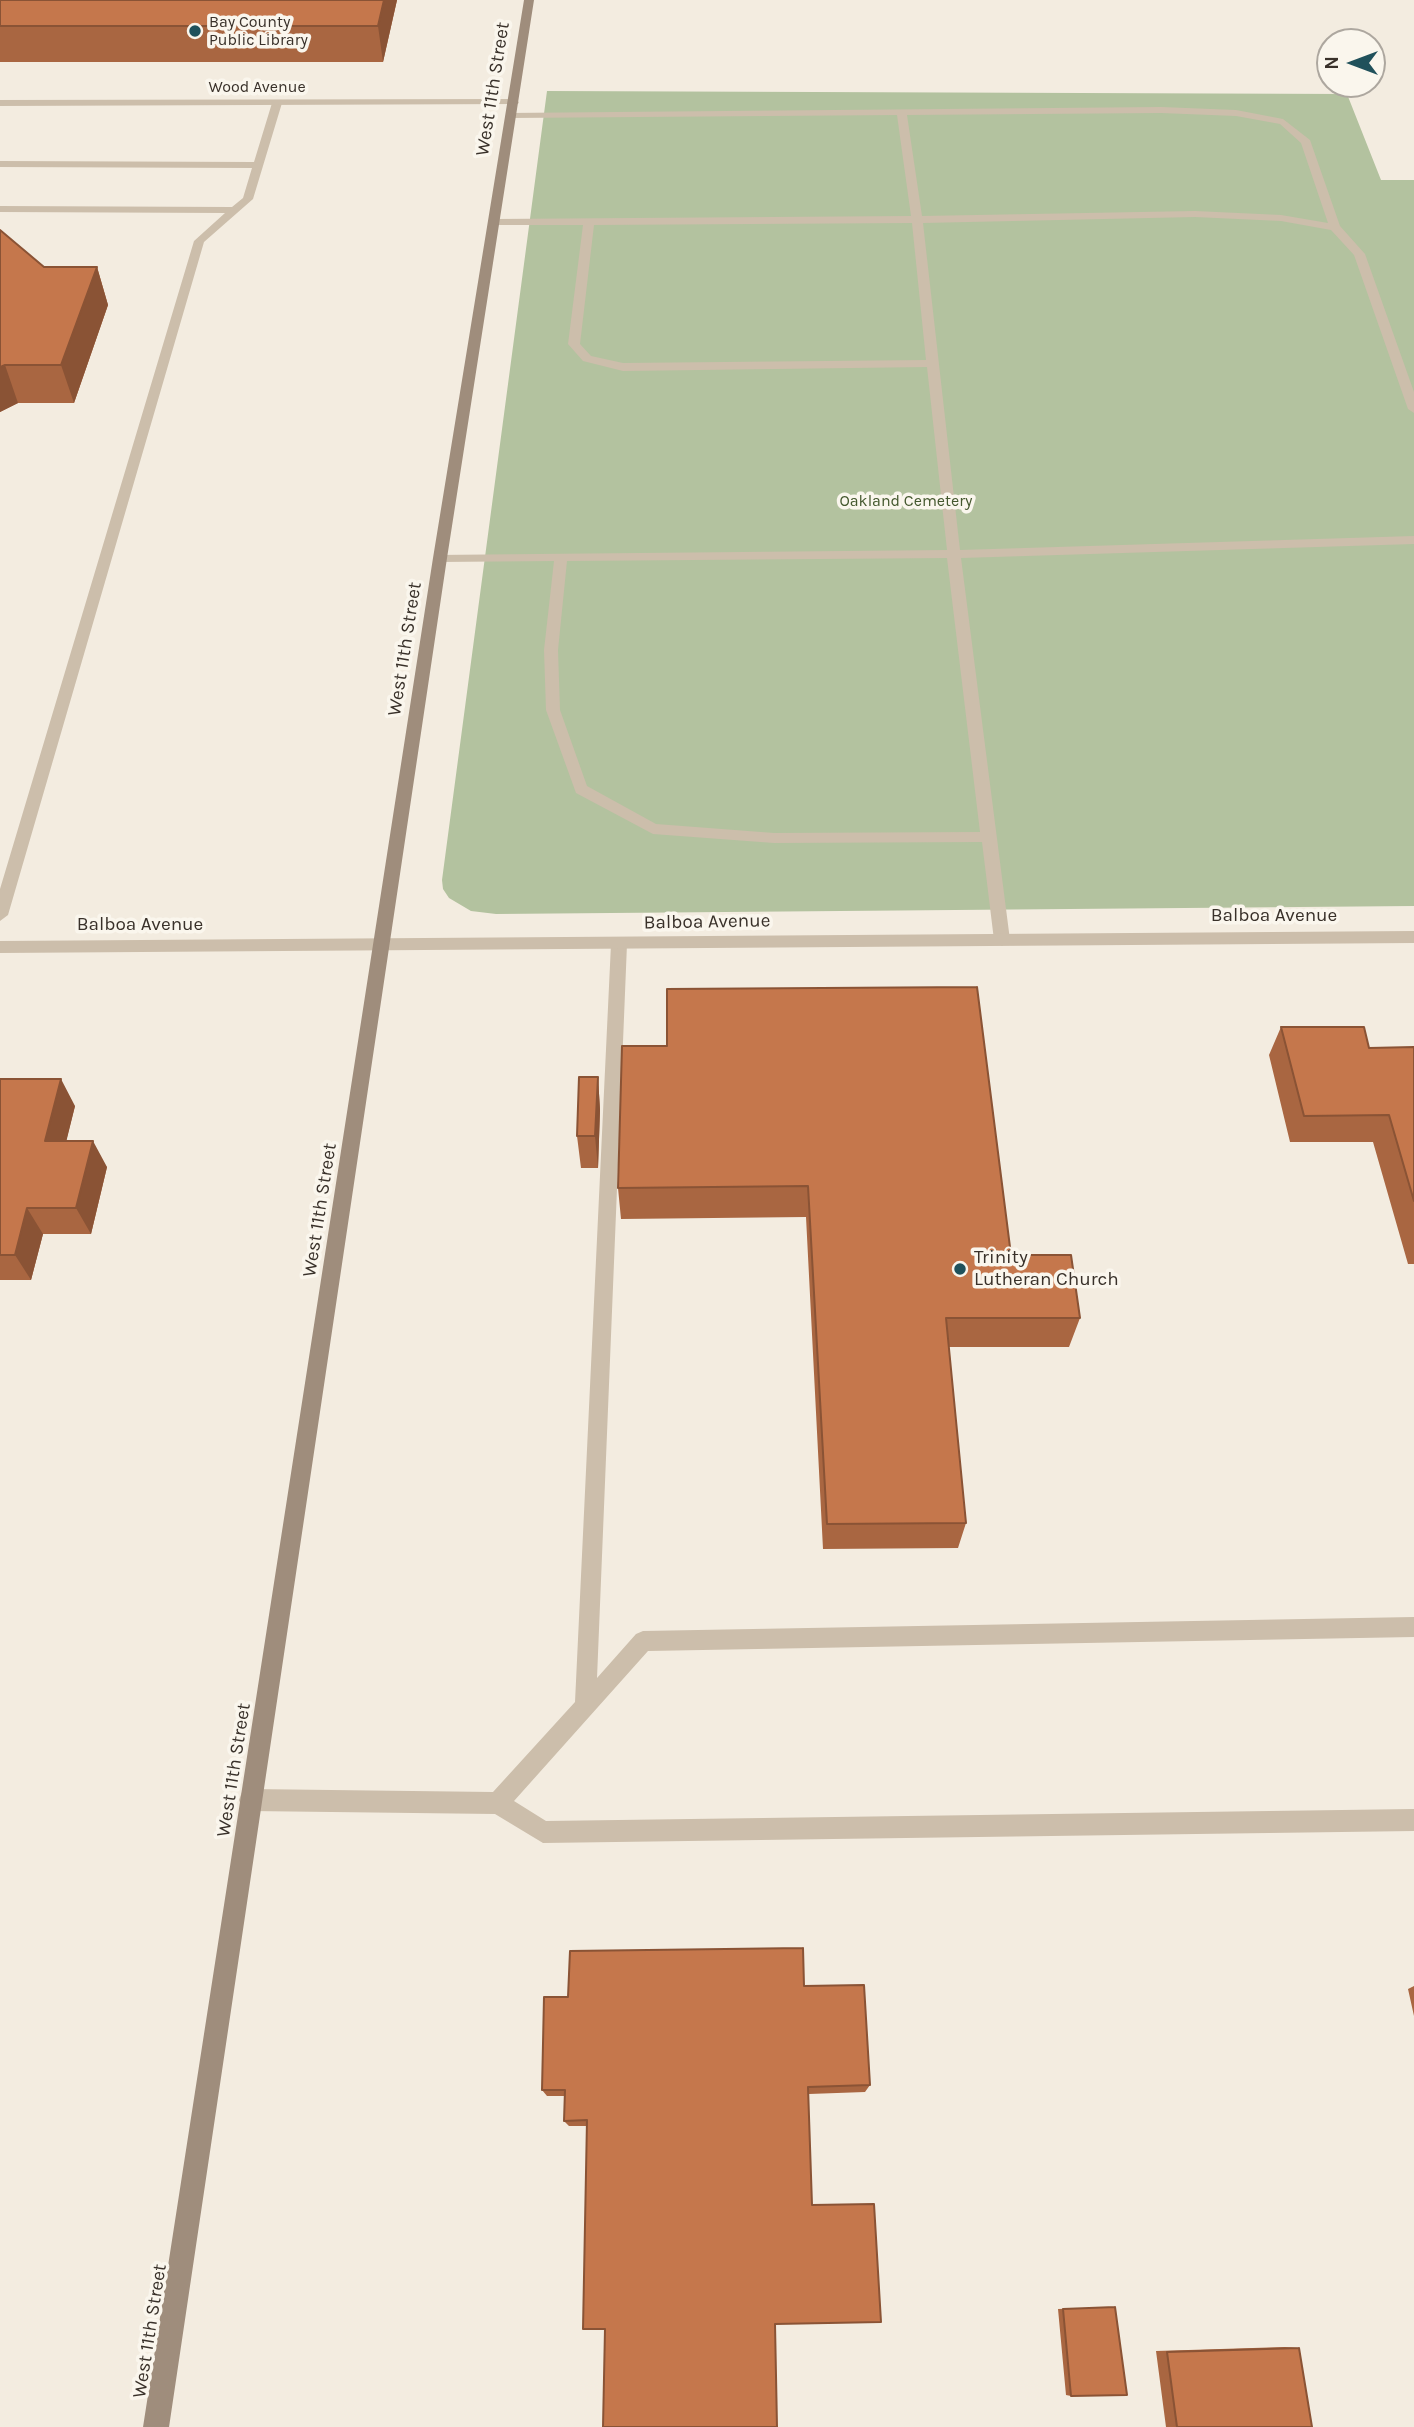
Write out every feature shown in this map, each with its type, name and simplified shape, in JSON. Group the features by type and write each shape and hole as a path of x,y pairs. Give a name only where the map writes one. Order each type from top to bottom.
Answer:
{"main road":[{"name":"West 11th Street","path":"156,2427 440,558 528,0"}],"street":[{"name":"Wood Avenue","path":"0,103 277,103 902,114 1161,110 1236,113 1283,122 1306,142 1335,227"},
{"path":"0,915 199,242 248,199 277,103"},
{"path":"902,114 917,219 953,554 1002,940"},
{"path":"0,164 258,165"},
{"path":"0,209 235,209"},
{"path":"494,222 1195,214 1281,218 1335,227 1359,254 1414,409"},
{"path":"589,221 574,344 587,359 623,367 933,363"},
{"path":"440,558 953,554 1414,540"},
{"path":"561,557 551,650 553,710 581,789 653,829 774,838 988,836"},
{"name":"Balboa Avenue","path":"0,947 1414,937"},
{"path":"585,1706 619,944"},
{"path":"498,1803 643,1641 1414,1627"},
{"path":"250,1800 498,1803 543,1832 1414,1819"}],"green space":[{"name":"Oakland Cemetery","path":"547,91 1316,94 1316,98 1349,98 1381,180 1414,180 1414,906 496,914 471,911 449,898 443,889 442,880"}],"building":[{"path":"0,0 384,0 378,26 0,26"},
{"path":"0,230 44,267 97,267 61,365 0,367"},
{"name":"Trinity Lutheran Church","path":"977,987 1011,1255 1071,1255 1080,1318 946,1318 966,1523 827,1524 808,1186 618,1188 622,1046 667,1046 667,989"},
{"path":"1281,1027 1364,1027 1369,1048 1414,1047 1414,1201 1389,1115 1304,1116"},
{"path":"579,1077 598,1077 595,1136 577,1136"},
{"path":"0,1079 61,1079 45,1141 93,1141 76,1208 27,1208 15,1255 0,1255"},
{"path":"803,1948 804,1986 864,1985 870,2085 808,2087 812,2205 874,2204 881,2322 775,2324 777,2427 603,2427 605,2329 583,2329 587,2120 564,2121 565,2090 542,2090 544,1997 568,1997 570,1951"},
{"path":"1115,2307 1127,2395 1071,2396 1063,2309"},
{"path":"1299,2348 1312,2427 1177,2427 1167,2352"}],"place":[{"name":"Bay County Public Library","path":"195,31"},
{"name":"Trinity Lutheran Church","path":"960,1269"}]}
